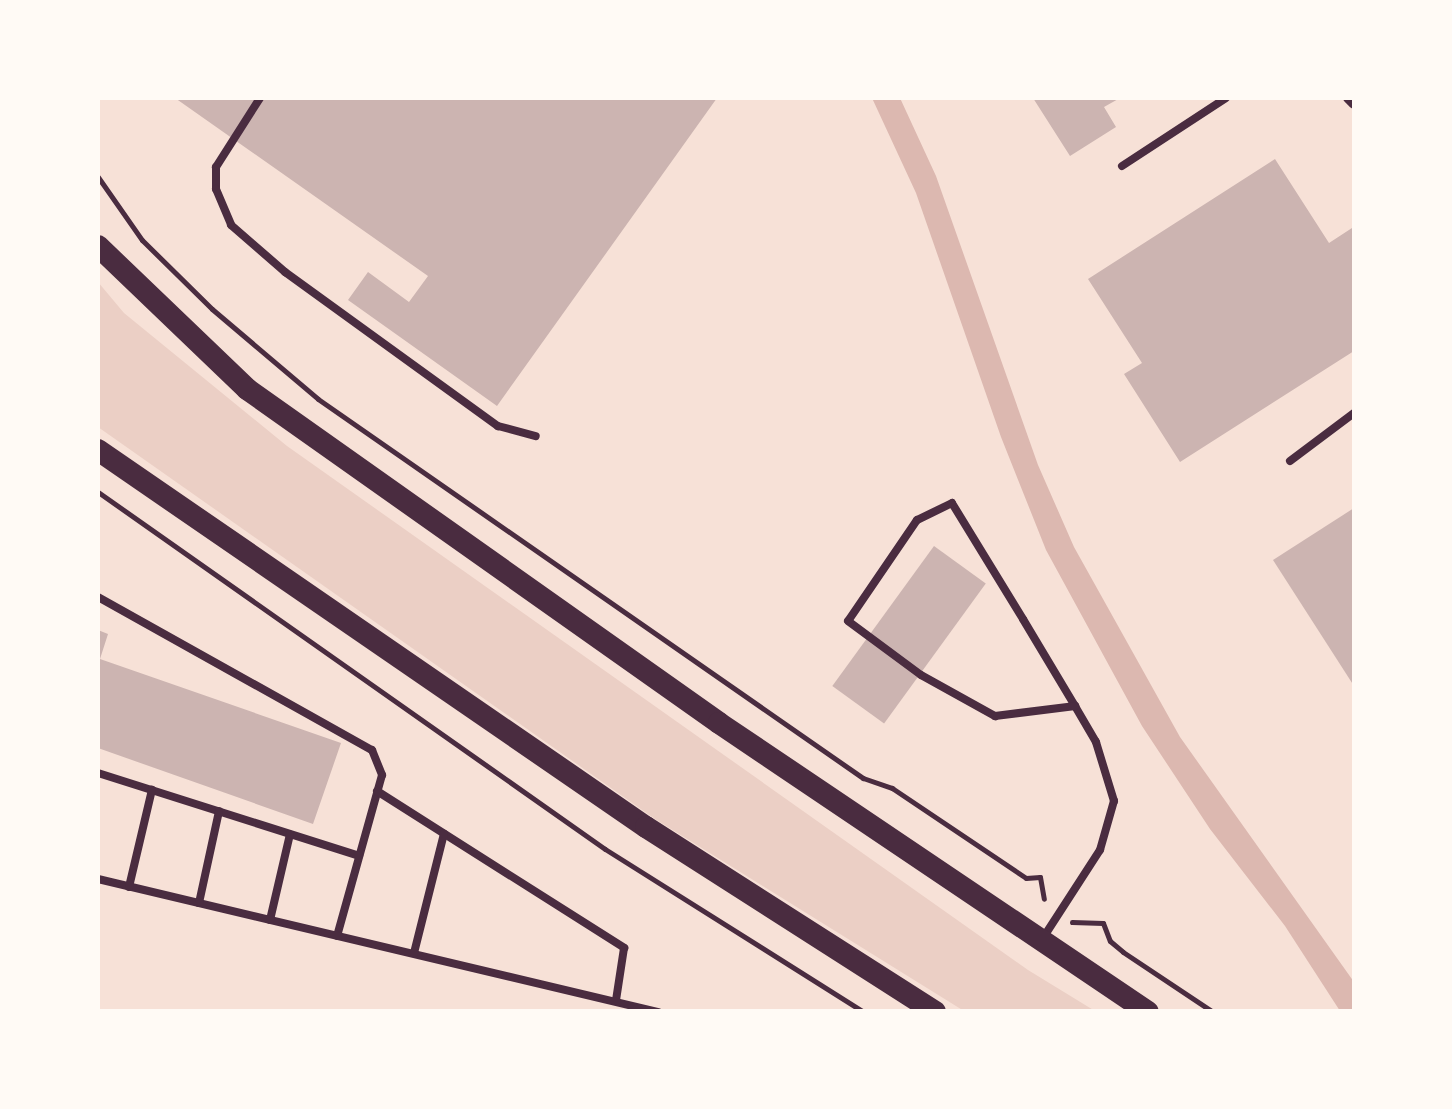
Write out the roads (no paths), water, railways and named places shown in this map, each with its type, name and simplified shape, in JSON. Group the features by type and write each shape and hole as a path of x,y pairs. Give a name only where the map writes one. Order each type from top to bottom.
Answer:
{"main road":[{"path":"98,246 246,389 719,723 1046,932 1148,1012"},
{"path":"98,450 646,827 935,1012"}],"street":[{"path":"1348,98 1354,104"}],"lane":[{"path":"260,98 216,167 216,189 231,225 285,272 498,426 536,436"},
{"path":"1122,166 1226,98"},
{"path":"1290,461 1354,413"},
{"path":"1046,932 1100,850 1114,801 1096,742 952,503 918,520 848,621 921,675 995,716 1074,706"},
{"path":"98,597 372,750 382,775 337,936"},
{"path":"98,773 360,856"},
{"path":"130,887 152,790"},
{"path":"378,790 624,948 616,1000"},
{"path":"199,903 218,812"},
{"path":"270,920 290,834"},
{"path":"414,953 444,834"},
{"path":"98,879 658,1012"}]}
